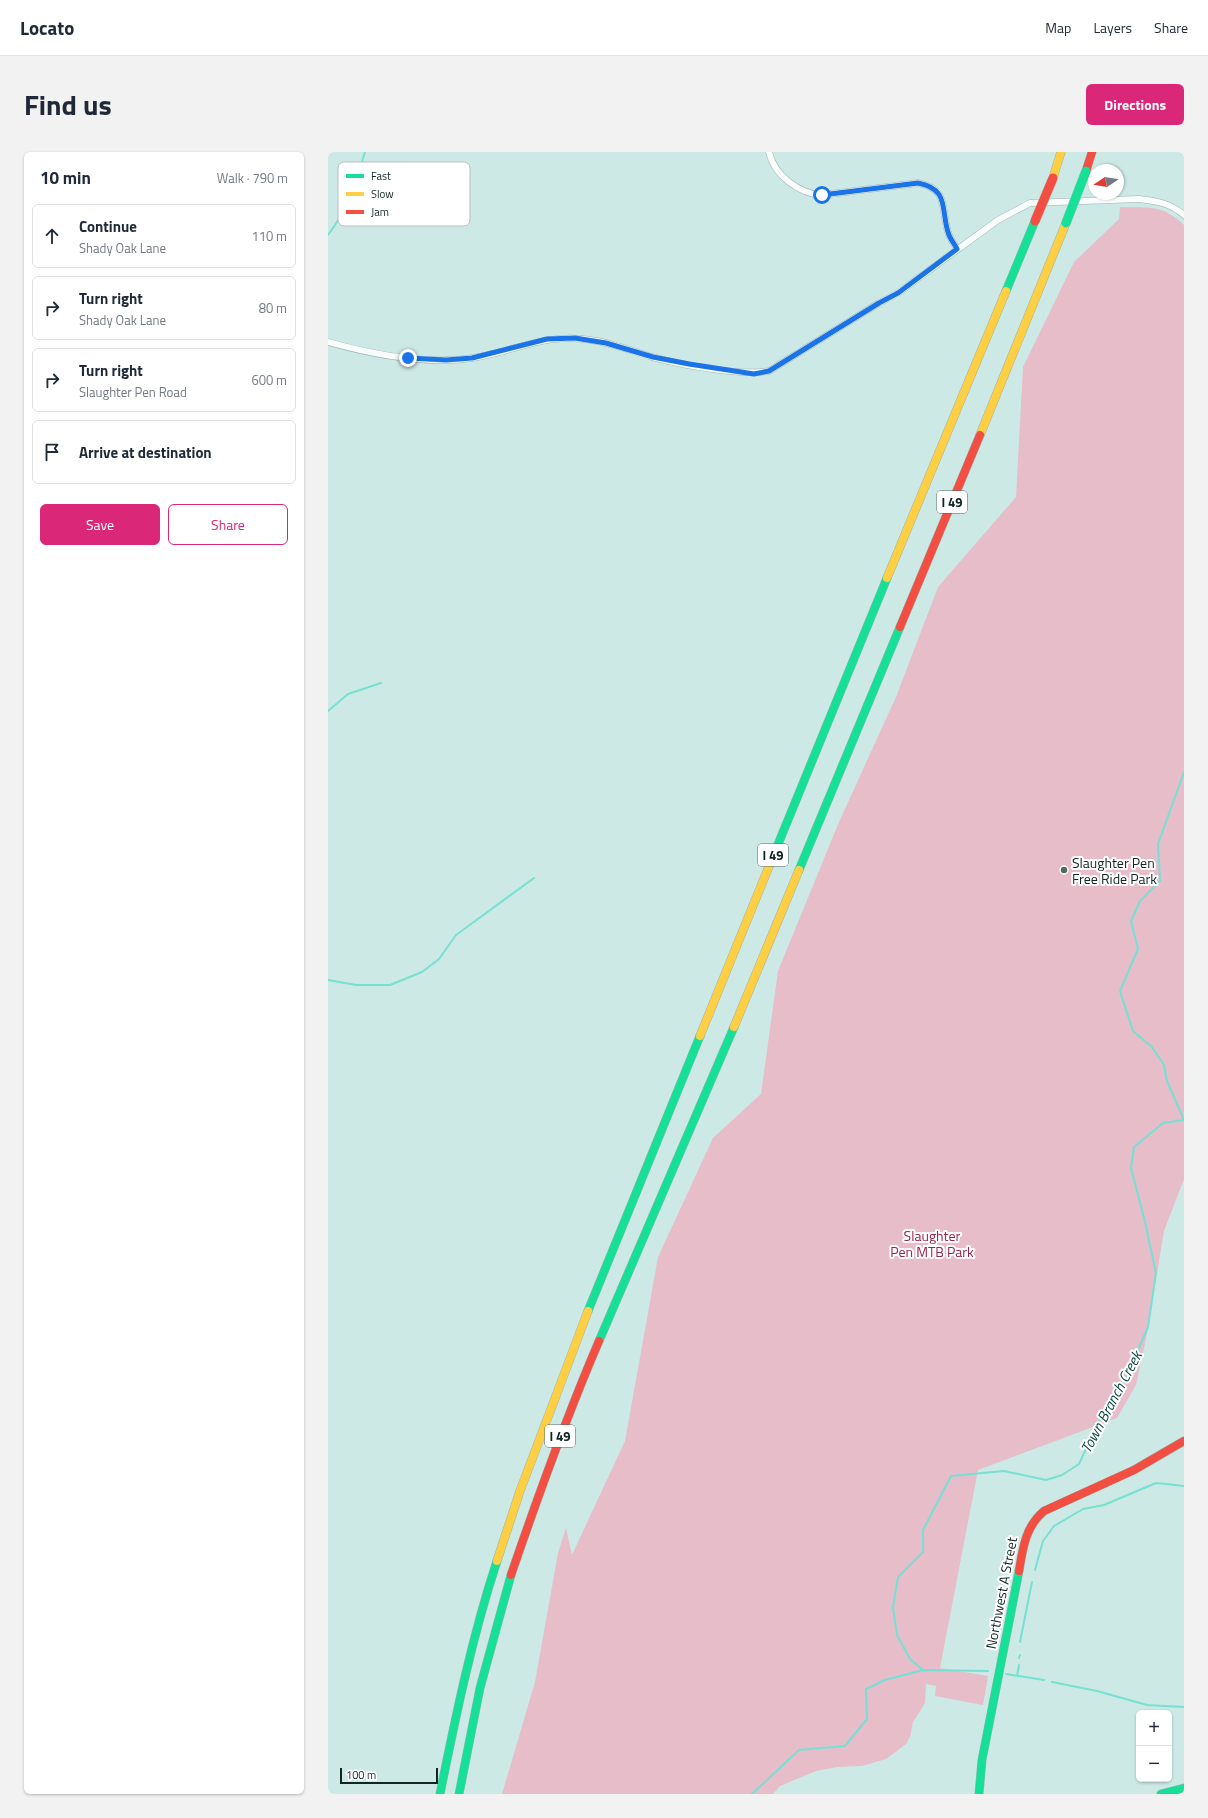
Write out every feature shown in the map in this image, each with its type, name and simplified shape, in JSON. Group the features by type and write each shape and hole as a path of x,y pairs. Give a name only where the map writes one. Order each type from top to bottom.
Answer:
{"main road":[{"name":"I 49","path":"440,1794 461,1691 488,1589 520,1491 580,1330 772,857 1053,178 1061,152"},
{"name":"I 49","path":"459,1794 480,1688 507,1587 540,1489 575,1397 709,1086 993,403 1066,222 1092,152"},
{"name":"Northwest A Street","path":"979,1794 982,1760 1026,1535 1032,1523 1038,1515 1048,1508 1134,1470 1184,1441"},
{"path":"1166,1793 1184,1788"}],"street":[{"path":"769,152 770,160 780,174 801,190 811,194 822,195 918,183 928,185 936,189 941,196 949,235 957,249"},
{"path":"328,342 408,358 446,360 472,358 547,339 575,338 606,343 671,361 754,374 769,371 879,303 898,293 998,220 1030,203 1139,200 1153,201 1173,206 1184,215"}],"green space":[{"name":"Slaughter Pen MTB Park","path":"1120,207 1155,208 1169,213 1184,225 1184,1179 1164,1231 1147,1334 1136,1385 1117,1418 978,1470 940,1668 988,1676 983,1705 935,1696 936,1686 926,1684 925,1703 913,1722 910,1737 906,1744 886,1759 862,1766 837,1767 816,1771 780,1786 773,1794 502,1794 535,1682 558,1553 566,1528 572,1555 625,1441 658,1257 713,1138 761,1094 778,971 839,822 896,697 938,587 1016,497 1023,367 1074,262 1119,219"}],"waterway":[{"path":"362,162 365,152"},
{"path":"328,235 338,221"},
{"path":"328,711 348,694 381,683"},
{"name":"Town Branch Creek","path":"923,1670 910,1659 897,1635 893,1607 898,1577 923,1552 923,1530 951,1476 1004,1471 1046,1480 1062,1475 1079,1464 1100,1419 1124,1382 1148,1327 1156,1273 1131,1168 1134,1147 1163,1123 1184,1120 1167,1081 1164,1065 1152,1047 1133,1031 1120,991 1138,949 1131,921 1140,901 1160,881 1158,844 1184,772"},
{"path":"328,980 356,985 390,985 422,972 439,959 456,935 534,878"},
{"path":"1035,1570 1043,1541 1054,1526 1083,1509 1104,1505 1156,1483 1184,1486"},
{"path":"1020,1642 1032,1582"},
{"path":"1017,1676 1019,1665"},
{"path":"752,1794 799,1750 845,1746 867,1719 866,1689 885,1680 923,1670 988,1671"},
{"path":"1006,1674 1044,1680"},
{"path":"1052,1682 1097,1691 1147,1705 1184,1707"}],"traffic: fast":[{"path":"1066,223 1086,171"},
{"path":"1006,291 1035,221"},
{"path":"772,859 887,578"},
{"path":"799,870 900,627"},
{"path":"599,1341 734,1027"},
{"path":"588,1311 700,1036"},
{"path":"440,1794 472,1647 497,1561"},
{"path":"979,1794 982,1760 1019,1571"},
{"path":"459,1794 480,1688 511,1575"},
{"path":"1161,1794 1184,1788"}],"traffic: slow":[{"path":"1053,178 1061,152"},
{"path":"980,435 1066,223"},
{"path":"887,578 1006,291"},
{"path":"700,1036 772,859"},
{"path":"734,1027 799,870"},
{"path":"497,1561 520,1491 588,1311"}],"traffic: jam":[{"path":"1086,171 1092,152"},
{"path":"1035,221 1053,178"},
{"path":"900,627 980,435"},
{"path":"511,1575 553,1457 599,1341"},
{"path":"1019,1571 1026,1538 1033,1524 1044,1511 1134,1470 1184,1441"}],"place":[{"name":"Slaughter Pen Free Ride Park","path":"1064,870"}],"route":[{"path":"408,358 446,360 472,358 547,339 575,338 606,343 671,361 754,374 769,371 879,303 898,293 957,249 949,235 945,209 941,196 936,189 928,185 918,183 822,195"}]}
